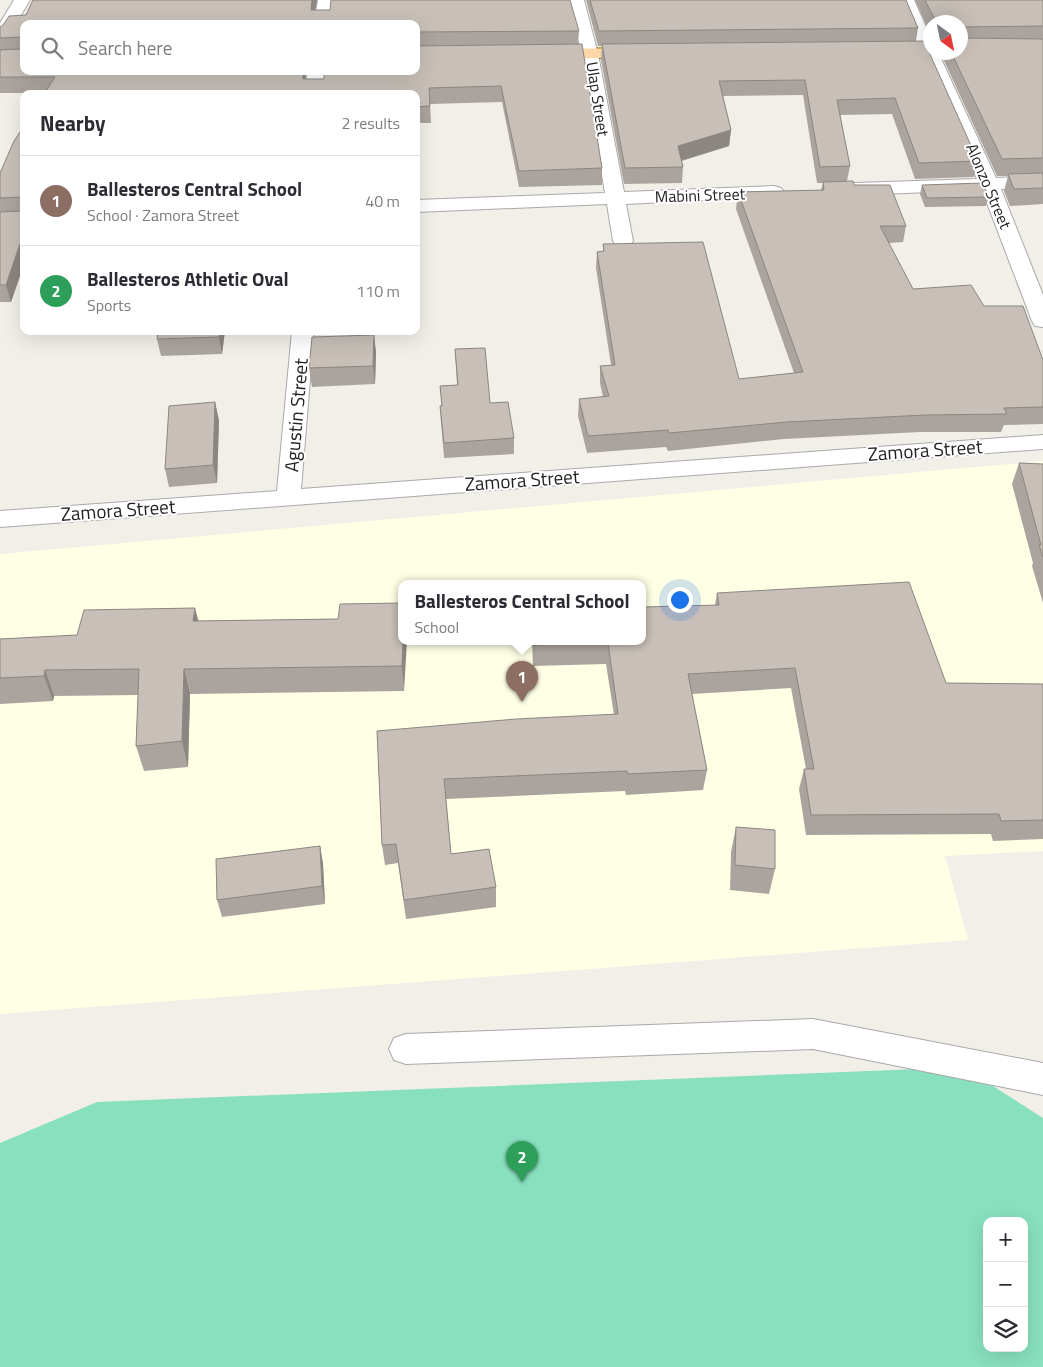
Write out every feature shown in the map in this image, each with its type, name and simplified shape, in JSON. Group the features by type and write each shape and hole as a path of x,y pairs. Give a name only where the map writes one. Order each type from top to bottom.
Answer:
{"main road":[{"path":"909,50 923,50"},
{"path":"532,54 650,53"}],"street":[{"path":"0,37 22,0"},
{"path":"323,20 326,0"},
{"name":"Ulap Street","path":"576,0 590,54 623,241"},
{"name":"Alonzo Street","path":"906,0 923,35"},
{"name":"Alonzo Street","path":"934,60 989,184 1043,321"},
{"path":"315,90 316,75"},
{"path":"841,190 1043,182"},
{"name":"Mabini Street","path":"420,206 792,192"},
{"name":"Agustin Street","path":"288,498 303,335"},
{"name":"Zamora Street","path":"0,519 1043,442"},
{"path":"406,1049 813,1034 1043,1079"}],"shaded area":[{"path":"1043,461 1043,851 945,856 968,940 0,1014 0,554"}],"green space":[{"path":"919,1069 993,1086 1043,1118 1043,1367 0,1367 0,1143 97,1102"}],"building":[{"path":"33,0 312,0 311,10 330,10 331,0 570,0 579,31 420,32 420,20 20,20 20,37 0,38 0,27 9,16 26,15"},
{"path":"590,0 906,0 918,28 599,31"},
{"path":"925,0 1043,0 1043,26 968,27 968,15 932,15"},
{"path":"968,38 1043,39 1043,158 1002,159 955,60 968,60"},
{"path":"923,41 923,60 933,60 978,161 919,163 895,98 837,100 850,166 820,167 805,80 719,81 731,130 678,146 683,167 625,168 602,44"},
{"path":"582,44 602,168 519,171 501,86 429,88 430,106 420,107 420,90 47,90 55,77 0,77 0,50 20,49 20,75 303,75 303,79 324,79 324,75 420,75 420,46"},
{"path":"20,132 20,197 0,198 0,173"},
{"path":"1043,173 1043,188 1014,189 1008,174"},
{"path":"853,181 854,185 890,185 906,226 880,226 913,289 971,285 984,306 1023,306 1043,360 1043,407 1004,408 1007,414 925,415 787,422 669,433 668,430 588,436 579,399 609,396 600,366 615,365 597,252 604,251 603,244 703,242 739,379 803,372 738,192 824,190 823,182"},
{"path":"983,183 989,197 927,198 922,185"},
{"path":"20,211 20,244 6,285 0,285 0,212"},
{"path":"158,335 219,335 219,337 157,339"},
{"path":"374,335 373,366 309,368 312,337"},
{"path":"485,348 490,403 508,402 514,438 444,443 440,386 458,385 455,349"},
{"path":"215,402 213,465 165,469 169,406"},
{"path":"1019,463 1043,464 1043,557 1039,545 1041,545"},
{"path":"909,582 946,683 1043,684 1043,820 1001,821 999,814 811,815 804,769 814,769 795,668 688,674 707,770 628,774 627,771 444,779 451,854 489,849 496,887 404,900 396,844 382,845 377,731 516,719 618,714 608,645 646,645 646,607 719,605 717,593"},
{"path":"398,603 398,645 403,645 402,666 184,669 182,741 136,746 139,669 45,670 44,676 0,678 0,639 77,635 84,610 195,608 193,621 338,619 340,604"},
{"path":"736,827 775,830 775,869 735,865"},
{"path":"320,846 322,886 217,900 216,859"}],"place":[{"name":"Ballesteros Central School","path":"522,702"},
{"name":"Ballesteros Athletic Oval","path":"522,1182"}]}
